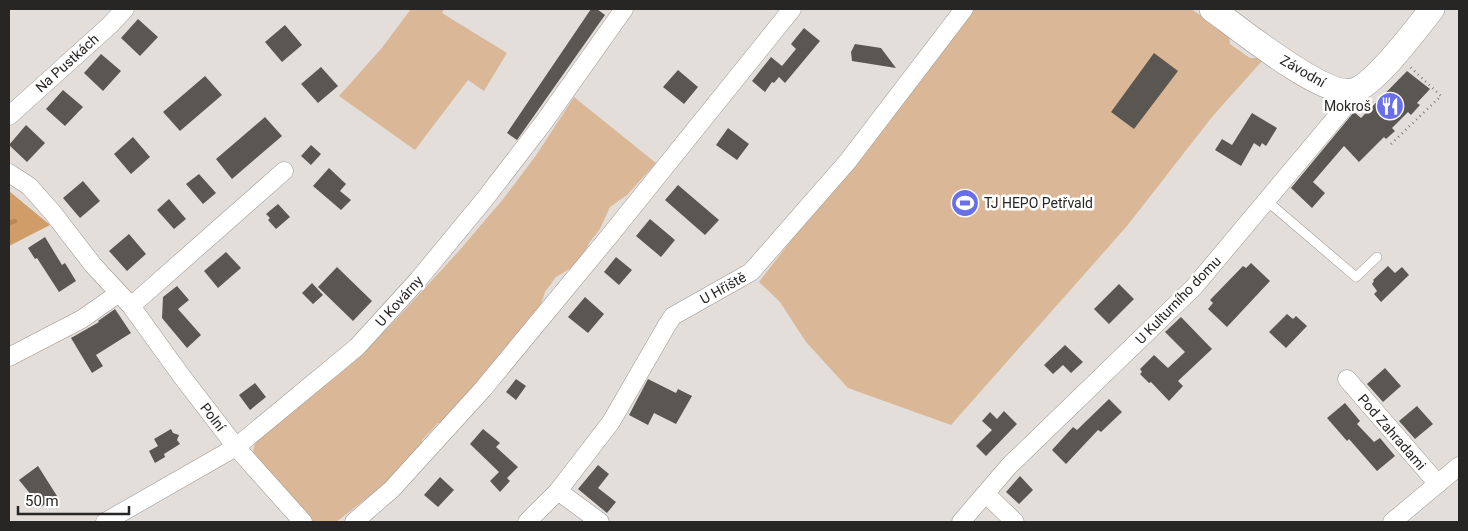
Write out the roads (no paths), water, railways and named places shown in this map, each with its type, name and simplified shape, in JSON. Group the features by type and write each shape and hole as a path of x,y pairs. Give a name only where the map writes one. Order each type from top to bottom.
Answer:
{"street":[{"name":"Na Pustkách","path":"9,116 110,25 125,9"},
{"name":"U Kovárny","path":"105,522 236,447 356,347 418,280 515,160 624,9"},
{"path":"354,522 392,490 483,389 792,9"},
{"name":"U Hřiště","path":"527,522 558,491 611,422 674,316 751,272 848,161 964,9"},
{"name":"Závodní","path":"1212,9 1288,64 1336,90 1354,91"},
{"path":"1354,91 1371,79 1396,53 1432,9"},
{"name":"U Kulturního domu","path":"961,522 1009,466 1194,287 1344,108 1354,91"},
{"path":"131,306 284,171"},
{"name":"Polní","path":"9,172 29,186 93,265 131,306 236,447 303,522"},
{"path":"9,358 82,319 119,293"},
{"name":"Pod Zahradami","path":"1347,378 1438,484"},
{"path":"1392,522 1459,466"},
{"path":"558,491 600,522"},
{"path":"986,494 1015,522"}],"lane":[{"path":"1267,201 1356,277 1377,257"}],"waterway":[{"path":"9,223 15,221"}],"place":[{"name":"Mokroš","path":"1390,106"},
{"name":"TJ HEPO Petřvald","path":"965,203"}]}
